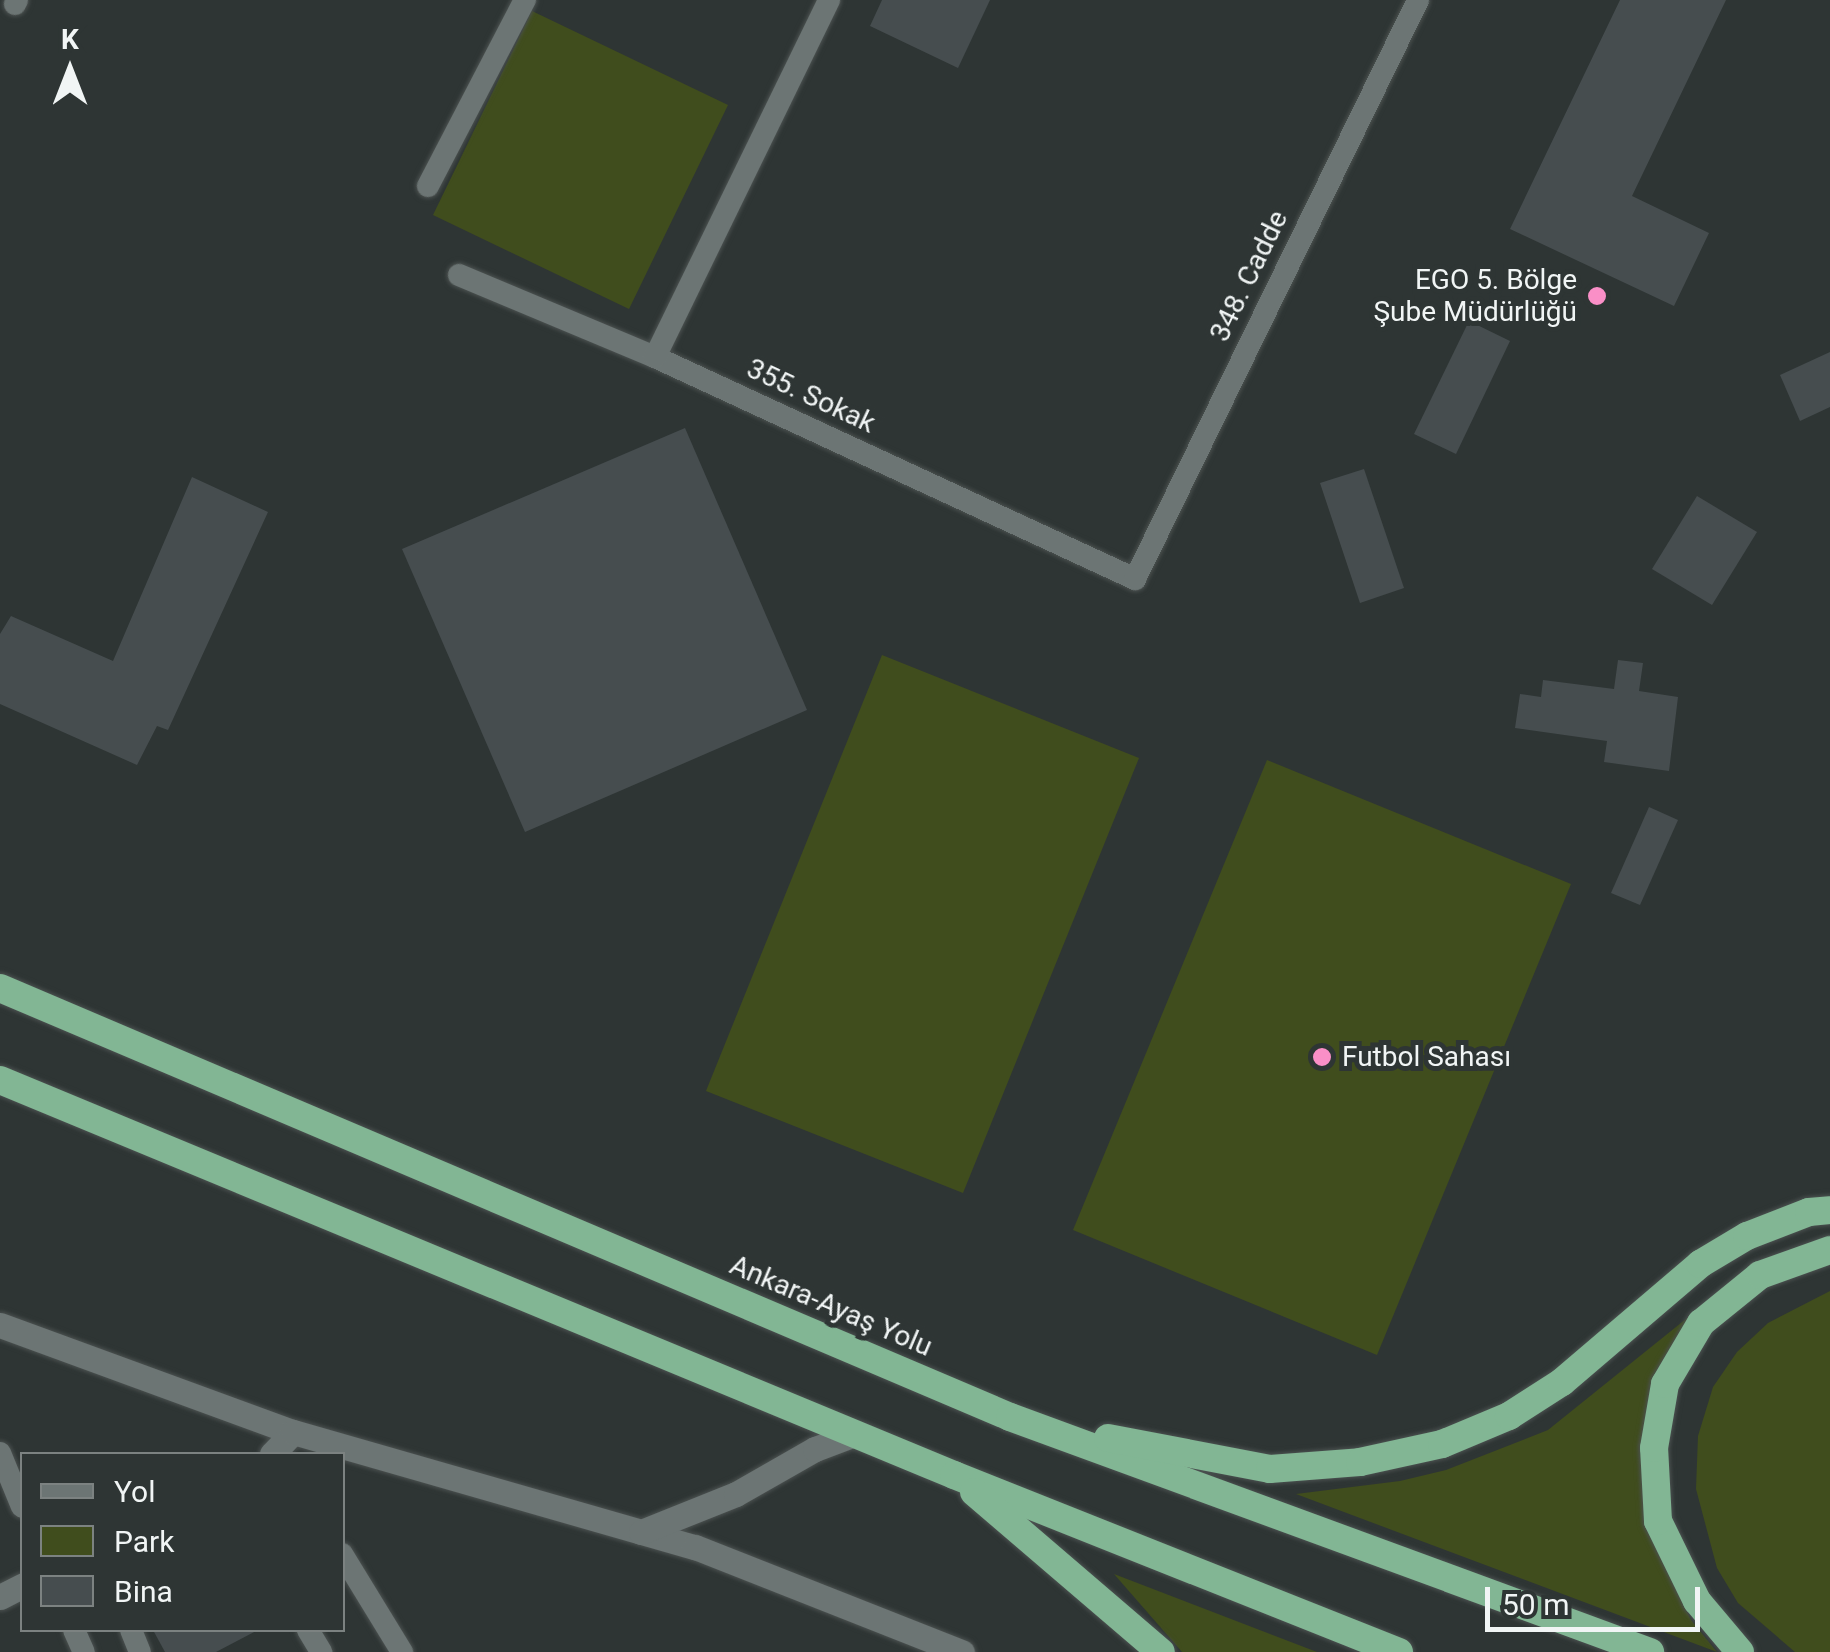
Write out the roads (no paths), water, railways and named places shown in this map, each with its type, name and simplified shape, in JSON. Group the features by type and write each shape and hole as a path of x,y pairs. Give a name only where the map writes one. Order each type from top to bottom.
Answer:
{"highway":[{"name":"Ankara-Ayaş Yolu","path":"0,988 1010,1417 1650,1652"},
{"path":"0,1080 954,1475 1399,1652"},
{"path":"1010,1417 1270,1469 1360,1462 1442,1444 1509,1416 1562,1382 1700,1264 1747,1236 1809,1212 1830,1210"},
{"path":"1740,1652 1696,1600 1658,1521 1654,1448 1665,1384 1701,1323 1760,1275 1830,1250"},
{"path":"954,1475 1161,1652"}],"street":[{"path":"428,186 525,0"},
{"path":"655,357 829,0"},
{"name":"348. Cadde","path":"1134,579 1418,0"},
{"name":"355. Sokak","path":"459,275 655,357 1134,579"},
{"path":"0,1325 280,1449"},
{"path":"642,1532 736,1494 815,1450 854,1434"},
{"path":"0,1453 20,1503"},
{"path":"345,1464 695,1547 962,1652"},
{"path":"345,1559 402,1652"}],"place":[{"name":"EGO 5. Bölge Şube Müdürlüğü","path":"1597,296"},
{"name":"Futbol Sahası","path":"1322,1057"}]}
